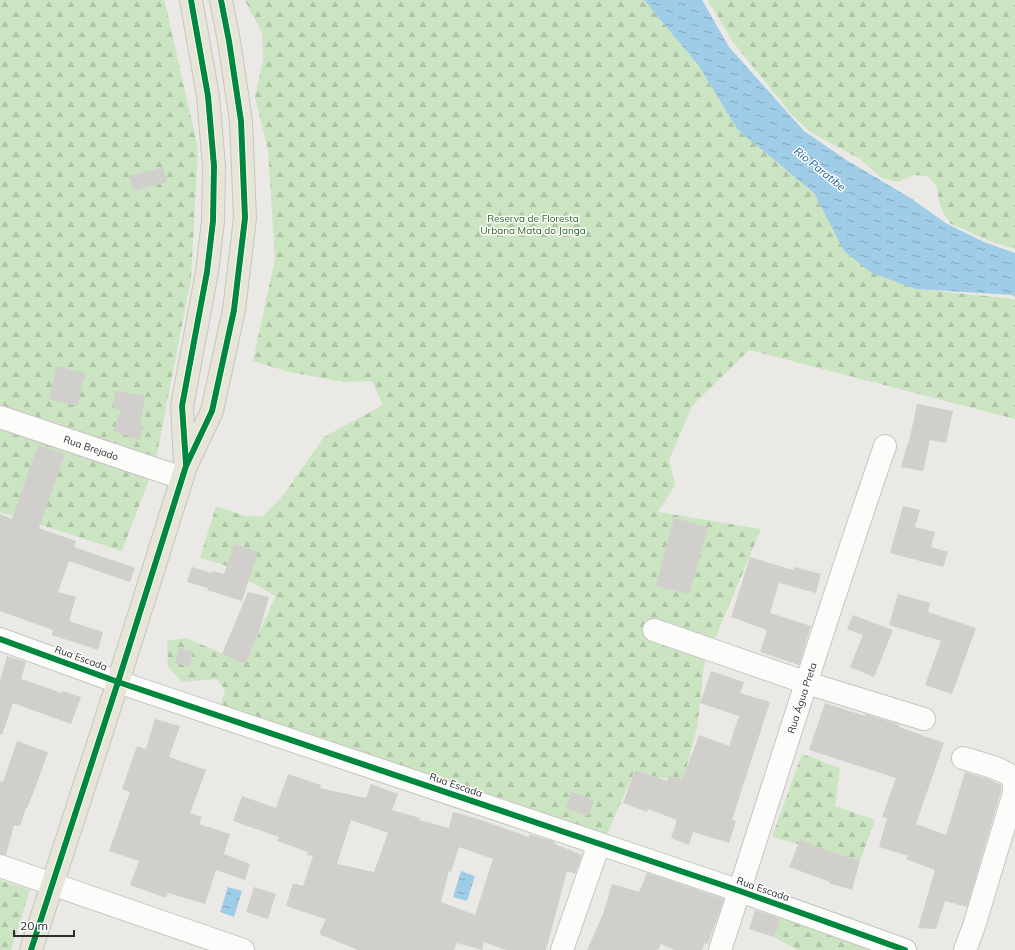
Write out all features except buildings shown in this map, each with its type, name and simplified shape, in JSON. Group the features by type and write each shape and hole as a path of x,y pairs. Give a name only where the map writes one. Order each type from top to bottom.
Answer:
{"main road":[{"path":"184,472 182,406 207,272 213,221 214,166 208,96 191,0"},
{"path":"31,950 184,472 212,411 234,310 245,218 241,121 229,41 221,0"}],"street":[{"name":"Rua Brejado","path":"0,417 184,472"},
{"name":"Rua Água Preta","path":"720,950 845,561 885,446"},
{"path":"654,630 807,683 924,719"},
{"name":"Rua Escada","path":"0,639 118,682 740,891 906,950"},
{"path":"963,758 1010,775 1014,783 1014,793 974,926 965,950"},
{"path":"562,950 599,844"},
{"path":"0,866 243,950"}],"green space":[{"path":"0,0 164,0 198,149 191,279 155,464 122,551 0,512"},
{"name":"Reserva de Floresta Urbana Mata do Janga","path":"245,0 644,0 699,66 737,129 814,193 844,251 916,289 1015,299 1015,419 749,350 692,406 669,460 675,485 658,512 761,529 704,665 697,728 683,780 659,778 635,770 603,843 264,730 239,710 219,711 225,690 217,679 182,682 168,667 167,641 186,638 245,663 276,596 249,581 246,575 224,565 200,558 216,506 245,516 262,517 282,497 324,437 383,405 372,381 344,382 289,372 253,361 275,259 268,150 255,97 263,60 262,33"},
{"path":"708,0 1015,0 1015,249 990,241 951,224 944,214 939,202 937,187 928,176 914,175 898,182 882,178 860,159 810,132 792,115 733,42"},
{"path":"802,754 840,768 835,806 875,820 860,861 772,837"},
{"path":"0,880 30,890 11,950 0,950"},
{"path":"780,917 876,950 798,950 774,937"}],"water":[{"name":"Rio Paratibe","path":"644,0 702,0 729,47 804,131 848,161 912,199 947,224 984,242 1015,253 1015,297 1012,295 916,289 872,273 844,251 814,193 737,129 699,66"},
{"path":"461,871 475,876 467,901 453,897"},
{"path":"228,887 242,891 234,917 220,912"}],"cycle path":[{"path":"186,464 182,406 207,272 213,221 214,166 208,96 191,0"},
{"path":"31,950 186,466 212,411 234,310 245,218 241,121 229,41 221,0"},
{"path":"0,639 118,682 740,891 905,950"}]}
